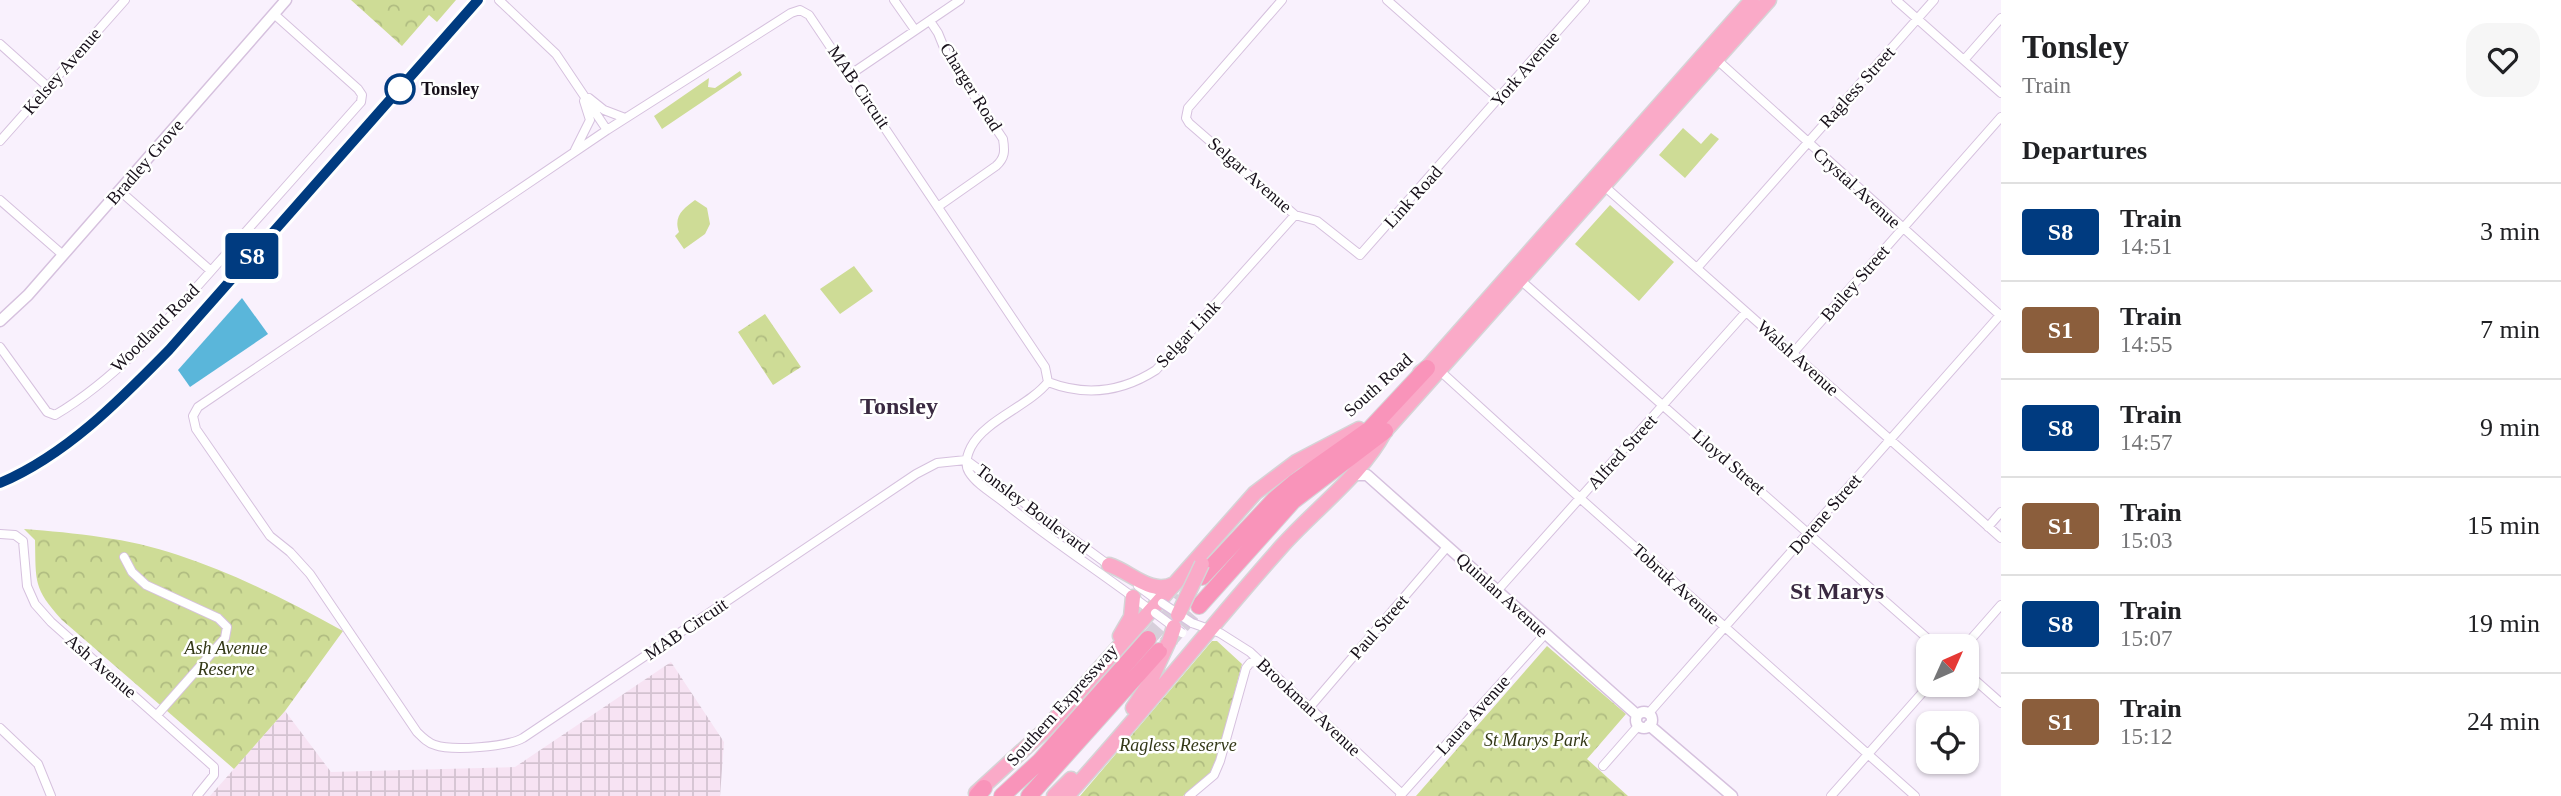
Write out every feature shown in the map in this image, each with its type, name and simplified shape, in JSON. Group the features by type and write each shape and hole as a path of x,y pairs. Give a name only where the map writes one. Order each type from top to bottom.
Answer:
{"highway":[{"name":"South Road","path":"1712,55 1752,0"},
{"name":"South Road","path":"1067,796 1284,544 1317,513 1366,458 1433,369 1712,55 1769,0"},
{"name":"South Road","path":"977,793 1046,729 1157,607 1174,584 1255,493 1279,473 1367,424 1410,380 1433,369"},
{"path":"1202,570 1295,482 1376,424 1433,369"},
{"path":"1199,606 1293,501 1385,431"},
{"path":"1054,796 1139,701 1226,524"},
{"path":"1109,565 1123,569 1142,582 1156,587 1174,584"},
{"path":"1116,651 1118,639 1131,617 1133,597"},
{"name":"Southern Expressway","path":"1002,796 1040,761 1148,639"},
{"path":"1029,796 1159,652"}],"street":[{"name":"Kelsey Avenue","path":"0,141 125,0"},
{"name":"Bradley Grove","path":"0,321 28,295 286,0"},
{"path":"499,0 556,54 607,130"},
{"path":"894,0 915,30"},
{"path":"851,74 930,20 949,3 960,0"},
{"name":"Selgar Avenue","path":"1282,0 1188,108 1186,118 1295,215 1317,221 1360,255"},
{"path":"1387,0 1499,99"},
{"path":"1896,0 2001,93"},
{"name":"Ragless Street","path":"1697,268 1934,0"},
{"name":"York Avenue","path":"1465,138 1580,2"},
{"name":"MAB Circuit","path":"966,460 937,463 916,474 512,744 437,746 425,740 408,720 310,574 290,552 270,536 196,429 193,416 198,407 607,130 791,13 800,10 809,15 851,74 939,206 1045,367 1048,382"},
{"name":"Woodland Road","path":"0,347 47,412 55,415 99,384 166,322 362,99 358,89 274,14"},
{"path":"1964,60 2001,18"},
{"name":"Charger Road","path":"930,20 947,55 1003,139 1005,151 996,166 939,206"},
{"path":"0,44 48,87"},
{"name":"Crystal Avenue","path":"1712,55 1807,144 2001,315"},
{"path":"581,91 604,110 625,118"},
{"path":"575,152 590,120 581,91"},
{"name":"Bailey Street","path":"1793,353 2001,117"},
{"name":"Link Road","path":"1360,255 1465,138"},
{"name":"Walsh Avenue","path":"1599,182 2001,538"},
{"path":"120,191 211,271"},
{"path":"0,200 63,255"},
{"name":"Selgar Link","path":"1048,382 1078,390 1103,391 1128,386 1156,370 1295,215"},
{"name":"Lloyd Street","path":"1516,276 1923,634"},
{"name":"Alfred Street","path":"1497,591 1746,312"},
{"name":"Dorene Street","path":"1603,766 2001,315"},
{"name":"Tobruk Avenue","path":"1433,369 1915,796"},
{"path":"966,460 973,443 979,437 1042,390 1048,382"},
{"path":"1351,475 1367,475 1366,458"},
{"name":"Tonsley Boulevard","path":"966,460 1109,565 1197,645"},
{"name":"Tonsley Boulevard","path":"966,460 967,470 976,480 1133,597 1157,607 1178,625"},
{"name":"Quinlan Avenue","path":"1367,475 1732,796"},
{"path":"1988,527 2001,512"},
{"name":"Ash Avenue","path":"0,534 15,535 23,541 27,586 35,604 51,622 210,763 215,771 197,796"},
{"name":"Paul Street","path":"1310,706 1447,547"},
{"path":"124,556 132,572 146,584 218,618 228,627 225,638 157,715"},
{"path":"1976,634 2001,605"},
{"name":"Tonsley Boulevard","path":"1178,625 1192,622 1210,629"},
{"name":"Brookman Avenue","path":"1210,629 1240,645 1258,660 1310,706 1401,795"},
{"name":"Laura Avenue","path":"1401,795 1545,634"},
{"path":"1189,796 1214,775 1246,668 1251,662 1258,660"},
{"path":"1979,684 2001,704"},
{"path":"1831,796 1918,697"},
{"path":"0,728 38,764 51,796"}],"shaded area":[{"path":"671,662 724,742 720,796 210,796 285,711 331,772 515,767"}],"green space":[{"path":"351,0 456,0 437,22 429,15 402,46"},
{"path":"740,71 742,75 662,129 654,116 709,78 708,87 715,88"},
{"path":"1683,128 1701,144 1711,133 1719,139 1685,178 1659,155"},
{"path":"695,200 707,208 710,224 705,234 684,249 675,236 679,232 677,221 684,209"},
{"path":"1610,205 1674,262 1639,301 1575,244"},
{"path":"854,266 873,291 840,314 820,289"},
{"path":"765,314 801,367 773,385 738,332"},
{"name":"Ash Avenue Reserve","path":"24,529 121,540 178,555 262,589 343,631 285,711 234,769 62,620 41,592 36,575 35,540"},
{"name":"Ragless Reserve","path":"1212,641 1217,641 1242,664 1216,763 1209,774 1183,796 1080,796"},
{"name":"St Marys Park","path":"1547,646 1626,714 1587,759 1628,796 1416,796"}],"water":[{"path":"242,298 268,334 190,387 178,370"}],"tunnel":[{"path":"1148,639 1183,599"},
{"path":"1166,644 1199,606"}],"railway":[{"path":"0,483 47,458 69,442 111,407 168,350 478,0"}],"train":[{"name":"S8","path":"0,483 53,453 93,423 131,389 169,350 478,0"}],"place":[{"name":"Tonsley","path":"400,89"}],"district":[{"name":"Tonsley","path":"899,406"},
{"name":"St Marys","path":"1837,591"}]}
